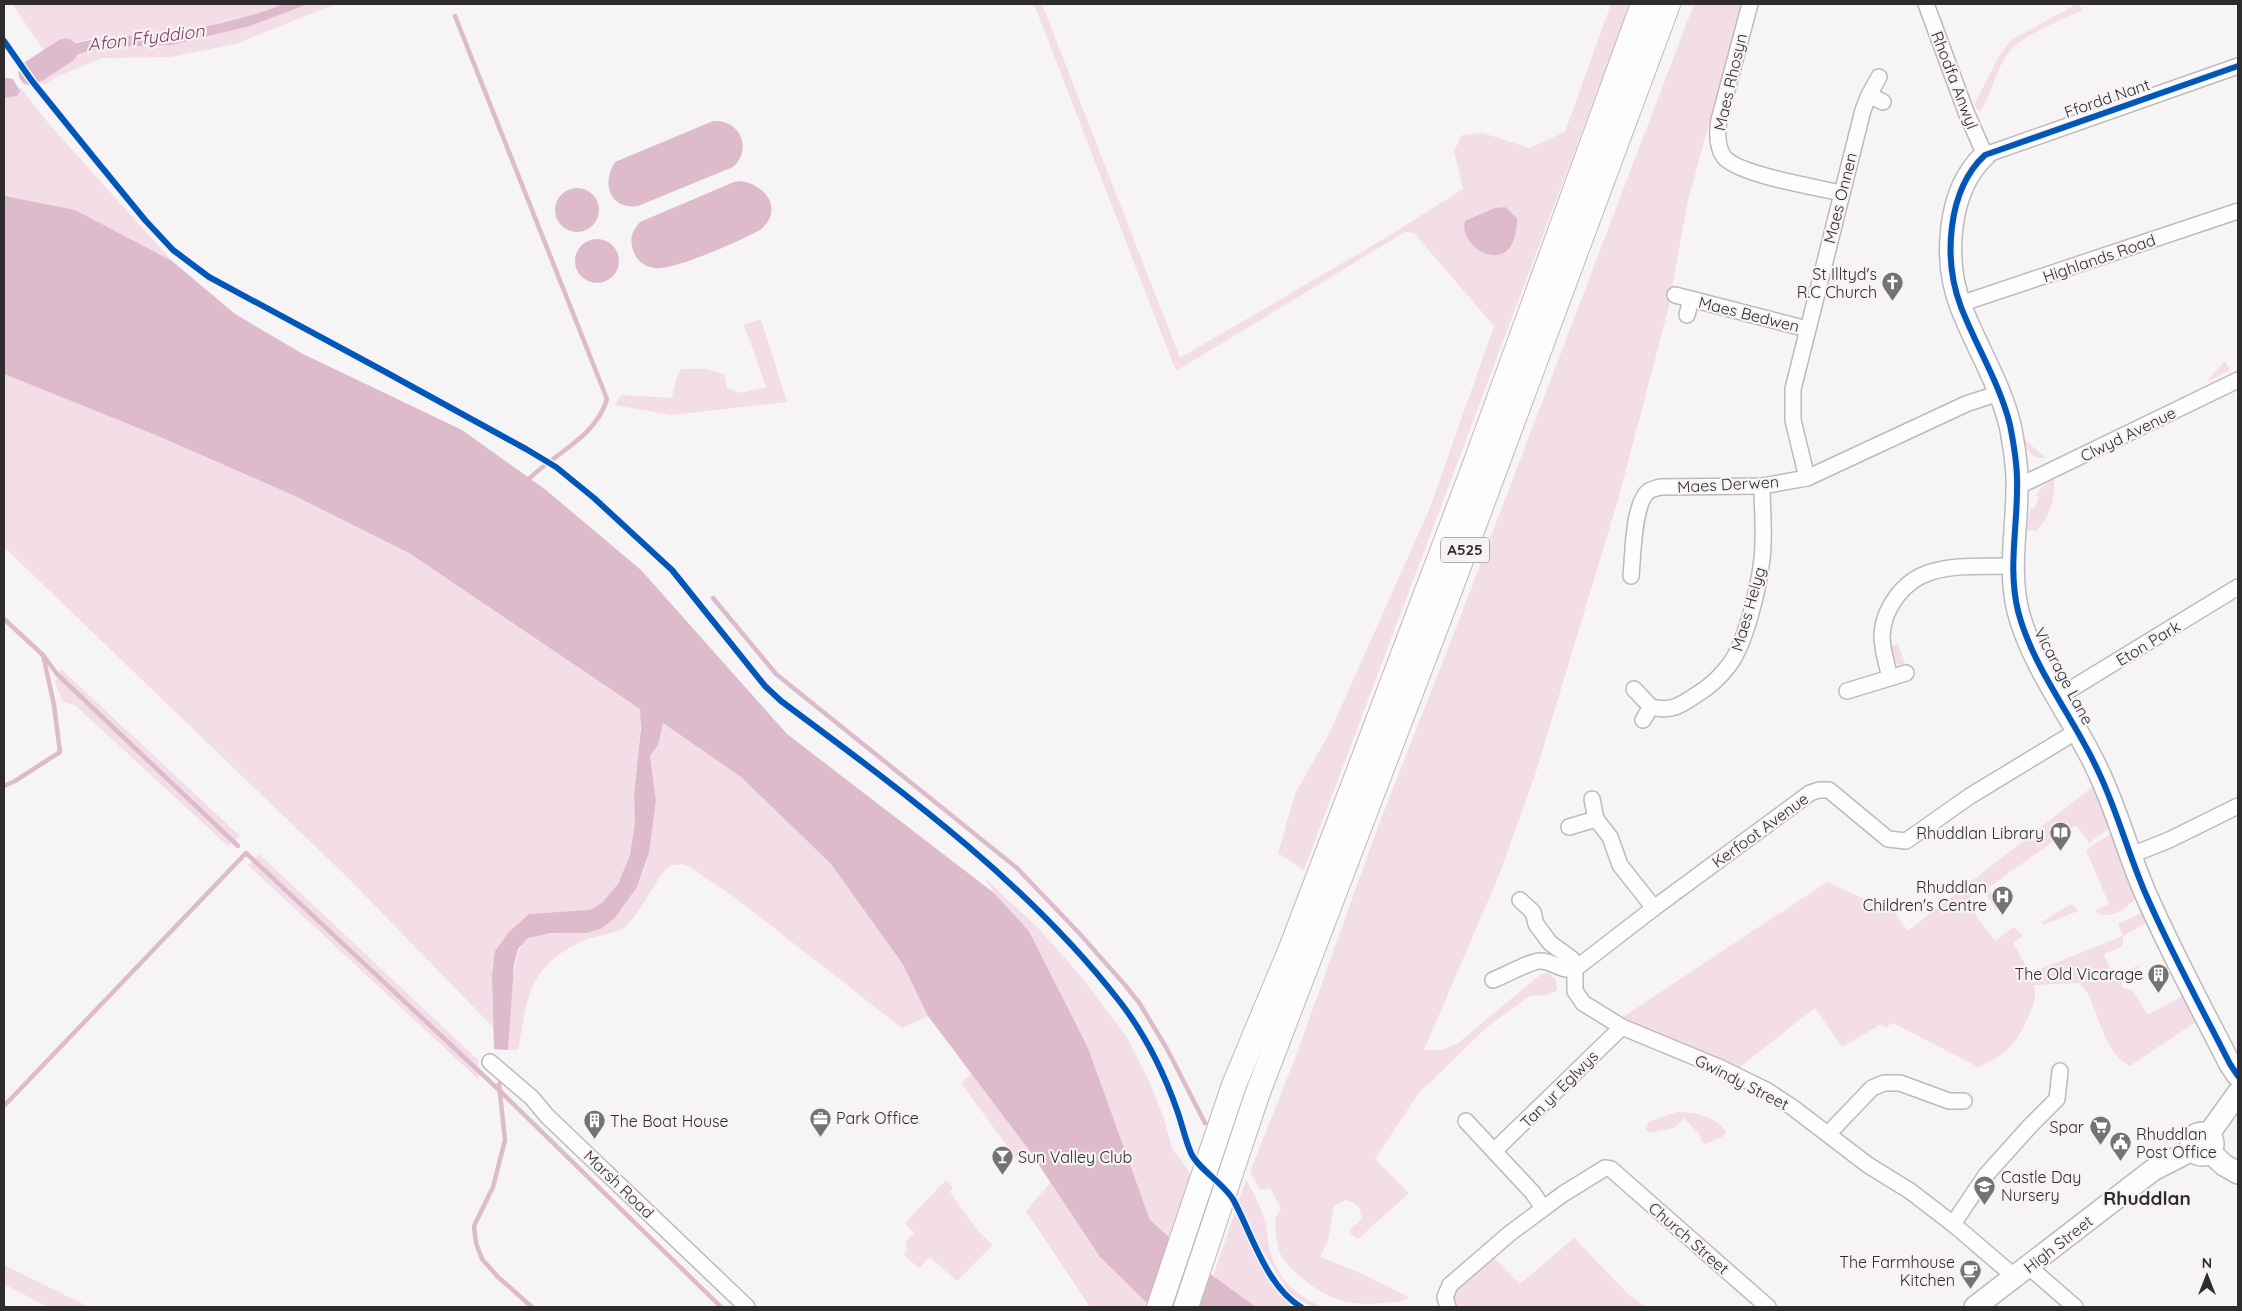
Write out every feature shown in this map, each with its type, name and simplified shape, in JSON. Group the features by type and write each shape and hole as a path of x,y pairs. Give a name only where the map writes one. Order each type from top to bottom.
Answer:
{"main road":[{"name":"A525","path":"1160,1307 1234,1085 1292,946 1474,468 1643,4"},
{"name":"A525","path":"1186,1307 1258,1096 1414,686 1668,4"}],"street":[{"name":"Maes Rhosyn","path":"1750,4 1716,136 1724,157 1743,170 1841,193"},
{"name":"Rhodfa Anwyl","path":"1926,4 1966,112 1985,155"},
{"name":"Ffordd Nant","path":"1985,155 2238,66"},
{"name":"Maes Onnen","path":"1807,478 1792,405 1793,389 1841,193 1868,95 1879,77"},
{"path":"1868,95 1883,102"},
{"name":"Vicarage Lane","path":"1985,155 1972,167 1957,204 1951,228 1954,274 1960,304 1999,393 2009,423 2018,487 2012,566 2017,608 2024,634 2099,772 2129,856 2147,898 2187,981 2238,1076"},
{"name":"Highlands Road","path":"1960,304 2238,211"},
{"name":"Maes Bedwen","path":"1675,295 1807,329"},
{"name":"Maes Bedwen","path":"1687,315 1691,299"},
{"name":"Clwyd Avenue","path":"2018,487 2238,380"},
{"name":"Maes Derwen","path":"1631,576 1637,519 1641,501 1649,491 1660,487 1762,486 1807,478 1966,404 1999,393"},
{"name":"Maes Helyg","path":"1651,707 1668,710 1683,704 1702,692 1716,680 1730,664 1737,652 1759,581 1762,557 1762,486"},
{"path":"1890,678 1882,636 1886,615 1897,596 1914,580 1931,572 1953,568 2012,566"},
{"name":"Eton Park","path":"2058,697 2238,587"},
{"path":"1847,692 1906,673"},
{"path":"1634,689 1651,707 1643,720"},
{"name":"Kerfoot Avenue","path":"1575,970 1654,908 1810,793 1819,790 1829,790 1888,839 1906,841 1970,796 2077,731"},
{"path":"1592,799 1596,819 1610,837 1620,865 1654,908"},
{"path":"2129,856 2169,840 2238,806"},
{"path":"1569,827 1596,819"},
{"path":"1493,980 1535,961 1553,964 1564,971 1575,970 1572,959 1550,943 1536,924 1533,912 1520,900"},
{"name":"Gwindy Street","path":"1575,970 1575,991 1583,1003 1622,1027 1722,1068 1766,1090 1792,1107 1868,1165 1910,1191 1953,1224 2075,1307"},
{"name":"Tan yr Eglwys","path":"1495,1150 1622,1027"},
{"name":"Marsh Road","path":"490,1062 532,1098 547,1116 747,1307"},
{"path":"1953,1224 1986,1175 2057,1099 2060,1071"},
{"path":"1828,1134 1872,1088 1884,1083 1900,1083 1949,1101 1964,1101"},
{"path":"2238,1093 2203,1146 2224,1165 2238,1173"},
{"path":"1448,1307 1445,1298 1450,1285 1509,1234 1543,1208 1534,1193 1466,1121"},
{"name":"High Street","path":"1975,1307 2153,1170 2203,1146"},
{"name":"Church Street","path":"1543,1208 1600,1170 1610,1169 1768,1307"}],"shaded area":[{"path":"12,4 283,4 235,20 202,27 147,35 114,35 93,38 47,55"},
{"path":"308,4 335,4 235,44 170,57 102,58 56,77 44,85 34,77 56,62 85,52 106,47 172,45 250,26"},
{"path":"1034,4 1042,4 1180,358 1387,237 1463,189 1454,151 1462,135 1483,133 1529,148 1565,132 1611,4 1630,4 1304,870 1278,853 1295,794 1329,734 1430,508 1494,326 1414,233 1405,232 1176,371"},
{"path":"1694,4 1742,4 1688,200 1668,310 1618,500 1535,775 1499,875 1424,1050 1442,1050 1457,1044 1541,974 1549,973 1556,980 1557,990 1548,995 1530,996 1488,1026 1418,1094 1375,1159 1409,1193 1358,1239 1351,1234 1350,1230 1362,1219 1358,1206 1346,1200 1334,1206 1328,1241 1320,1257 1360,1273 1409,1297 1396,1302 1371,1304 1339,1300 1311,1285 1288,1266 1277,1244 1275,1219 1281,1209 1270,1188 1260,1190 1250,1172 1296,1056 1376,832 1456,628"},
{"path":"2079,4 2082,10 2039,30 2010,50 1980,112 1976,108 1975,103 1999,56 2011,40"},
{"path":"19,86 49,124 172,261 235,314 4,215 4,98 17,96 20,91"},
{"path":"761,319 787,402 672,415 615,405 621,395 672,398 677,375 682,369 706,369 724,374 727,388 740,393 766,387 744,325"},
{"path":"2225,361 2230,370 2206,382"},
{"path":"4,374 158,436 295,496 409,553 640,709 640,740 634,796 634,834 623,873 609,896 600,905 590,910 568,913 529,914 492,976 493,1027 349,879 4,547"},
{"path":"2025,440 2046,458 2031,454"},
{"path":"2054,479 2053,501 2046,519 2036,531 2027,530 2030,508 2034,509 2039,498 2036,495 2043,486"},
{"path":"1898,644 1906,666 1893,662 1889,647"},
{"path":"61,669 240,836 228,846 75,705 63,702 55,683"},
{"path":"662,722 741,777 831,864 902,963 928,1016 902,1028 734,897 683,864 672,865 664,871 625,927 615,932 582,941 564,951 550,962 540,973 528,999 518,1050 508,1050 514,973 517,957 522,945 528,938 533,936 556,933 586,933 637,887 649,853 656,801 650,756 658,745"},
{"path":"2096,784 2111,827 2089,843 2076,825 1988,888 2004,911 2002,913 1999,908 1996,910 1982,889 1965,901 1995,941 2014,927 2023,936 2013,943 2030,973 2123,936 2123,946 2104,954 2113,975 2138,966 2141,973 2121,982 2122,987 2133,991 2146,1012 2149,1014 2185,995 2196,1022 2130,1066 2122,1061 2109,1045 2089,995 2079,983 2034,985 2034,1003 2025,1025 2015,1041 1997,1058 1978,1067 1893,1023 1886,1027 1880,1025 1842,1047 1815,1008 1740,1067 1726,1065 1696,1054 1623,1017 1827,882 1895,913 1908,931"},
{"path":"2112,833 2136,896 2124,909 2105,915 2095,911 2109,904 2086,850"},
{"path":"259,854 478,1060 479,1080 248,865"},
{"path":"985,878 1039,929 1080,975 1128,1039 1150,1083 1163,1116 1172,1148 1193,1177 1170,1238 1150,1220 1088,1048 1029,931 994,893"},
{"path":"2069,905 2074,905 2078,911 2043,925 2042,922"},
{"path":"2143,912 2148,920 2146,923 2123,936 2118,924"},
{"path":"972,1073 1029,1150 1015,1157 961,1083"},
{"path":"1677,1112 1704,1116 1717,1123 1726,1132 1724,1136 1705,1144 1701,1141 1699,1134 1684,1118 1674,1128 1650,1133 1646,1129 1649,1122"},
{"path":"946,1180 953,1187 950,1192 977,1230 993,1245 957,1281 930,1257 919,1268 904,1255 907,1248 906,1241 914,1233 905,1223"},
{"path":"1246,1180 1263,1215 1270,1250 1277,1269 1297,1293 1305,1299 1324,1307 1312,1307 1290,1294 1261,1248 1238,1202"},
{"path":"1051,1182 1100,1257 1147,1303 1145,1307 1090,1307 1026,1211"},
{"path":"1236,1210 1267,1275 1284,1298 1295,1307 1256,1307 1213,1276"},
{"path":"1574,1238 1628,1294 1646,1307 1454,1307 1453,1299 1459,1285 1491,1255 1520,1284"},
{"path":"4,1265 89,1307 48,1307 4,1284"}],"water":[{"path":"283,4 308,4 250,26 172,45 106,47 56,62 40,73 35,65 62,48 90,40 166,33 201,27 235,20"},
{"path":"4,79 13,79 20,91 17,96 4,98"},
{"path":"713,121 730,125 741,136 742,152 739,160 733,167 638,206 628,206 615,200 609,187 609,179 615,162"},
{"path":"734,182 750,183 758,188 765,193 769,200 771,215 767,223 760,230 708,254 664,268 647,266 636,257 632,246 632,238 640,222"},
{"path":"577,188 589,192 595,198 599,210 595,222 589,228 577,232 565,228 559,222 555,210 559,198 565,192"},
{"path":"4,196 75,210 172,261 235,314 303,354 462,430 546,490 641,570 787,734 994,893 1029,931 1088,1048 1150,1220 1209,1273 1256,1307 1151,1307 1100,1257 1029,1150 928,1016 902,963 831,864 741,777 663,723 658,745 650,756 656,801 649,853 637,887 614,919 600,929 586,933 551,933 528,938 518,949 514,964 508,1050 494,1049 492,976 495,951 509,932 529,914 590,910 603,902 618,884 630,855 635,823 634,794 641,728 640,709 409,553 295,496 158,436 4,374"},
{"path":"1505,207 1517,218 1514,238 1508,250 1498,255 1488,254 1478,249 1470,241 1465,232 1465,221 1495,208"},
{"path":"593,239 601,239 613,245 619,261 613,277 601,283 593,283 581,277 575,265 575,257 581,245"}],"waterway":[{"path":"455,16 607,399 602,412 594,424 574,443 530,478"},
{"name":"Afon Ffyddion","path":"31,73 65,51"},
{"path":"713,598 776,674 1017,868 1079,933 1140,1004 1167,1049 1205,1123"},
{"path":"4,619 43,655 54,705 60,752 4,786"},
{"path":"43,655 57,674 238,846"},
{"path":"4,1106 246,853 499,1090 721,1307"},
{"path":"499,1084 505,1140 493,1187 474,1226 476,1243 482,1259 498,1277 532,1307"}],"cycle path":[{"path":"4,41 32,81 95,159 145,220 173,250 209,277 556,467 594,498 672,570 765,686 781,701 917,804 961,840 1045,917 1084,958 1120,1002 1137,1027 1153,1054 1166,1082 1194,1159 1230,1195 1270,1274 1289,1298 1301,1307"},
{"path":"2238,66 1985,155 1972,170 1963,187 1956,206 1952,226 1951,247 1955,288 1961,307 1994,380 2010,425 2017,481 2013,565 2015,596 2025,632 2044,674 2099,773 2157,918 2187,981 2238,1076"}],"place":[{"name":"St Illtyd's R.C Church","path":"1893,302"},
{"name":"Rhuddlan Library","path":"2060,852"},
{"name":"Rhuddlan Children's Centre","path":"2003,915"},
{"name":"The Old Vicarage","path":"2159,993"},
{"name":"Park Office","path":"820,1137"},
{"name":"The Boat House","path":"594,1140"},
{"name":"Spar","path":"2100,1146"},
{"name":"Rhuddlan Post Office","path":"2120,1162"},
{"name":"Sun Valley Club","path":"1002,1176"},
{"name":"Castle Day Nursery","path":"1985,1205"},
{"name":"The Farmhouse Kitchen","path":"1971,1290"}],"district":[{"name":"Rhuddlan","path":"2147,1198"}]}
